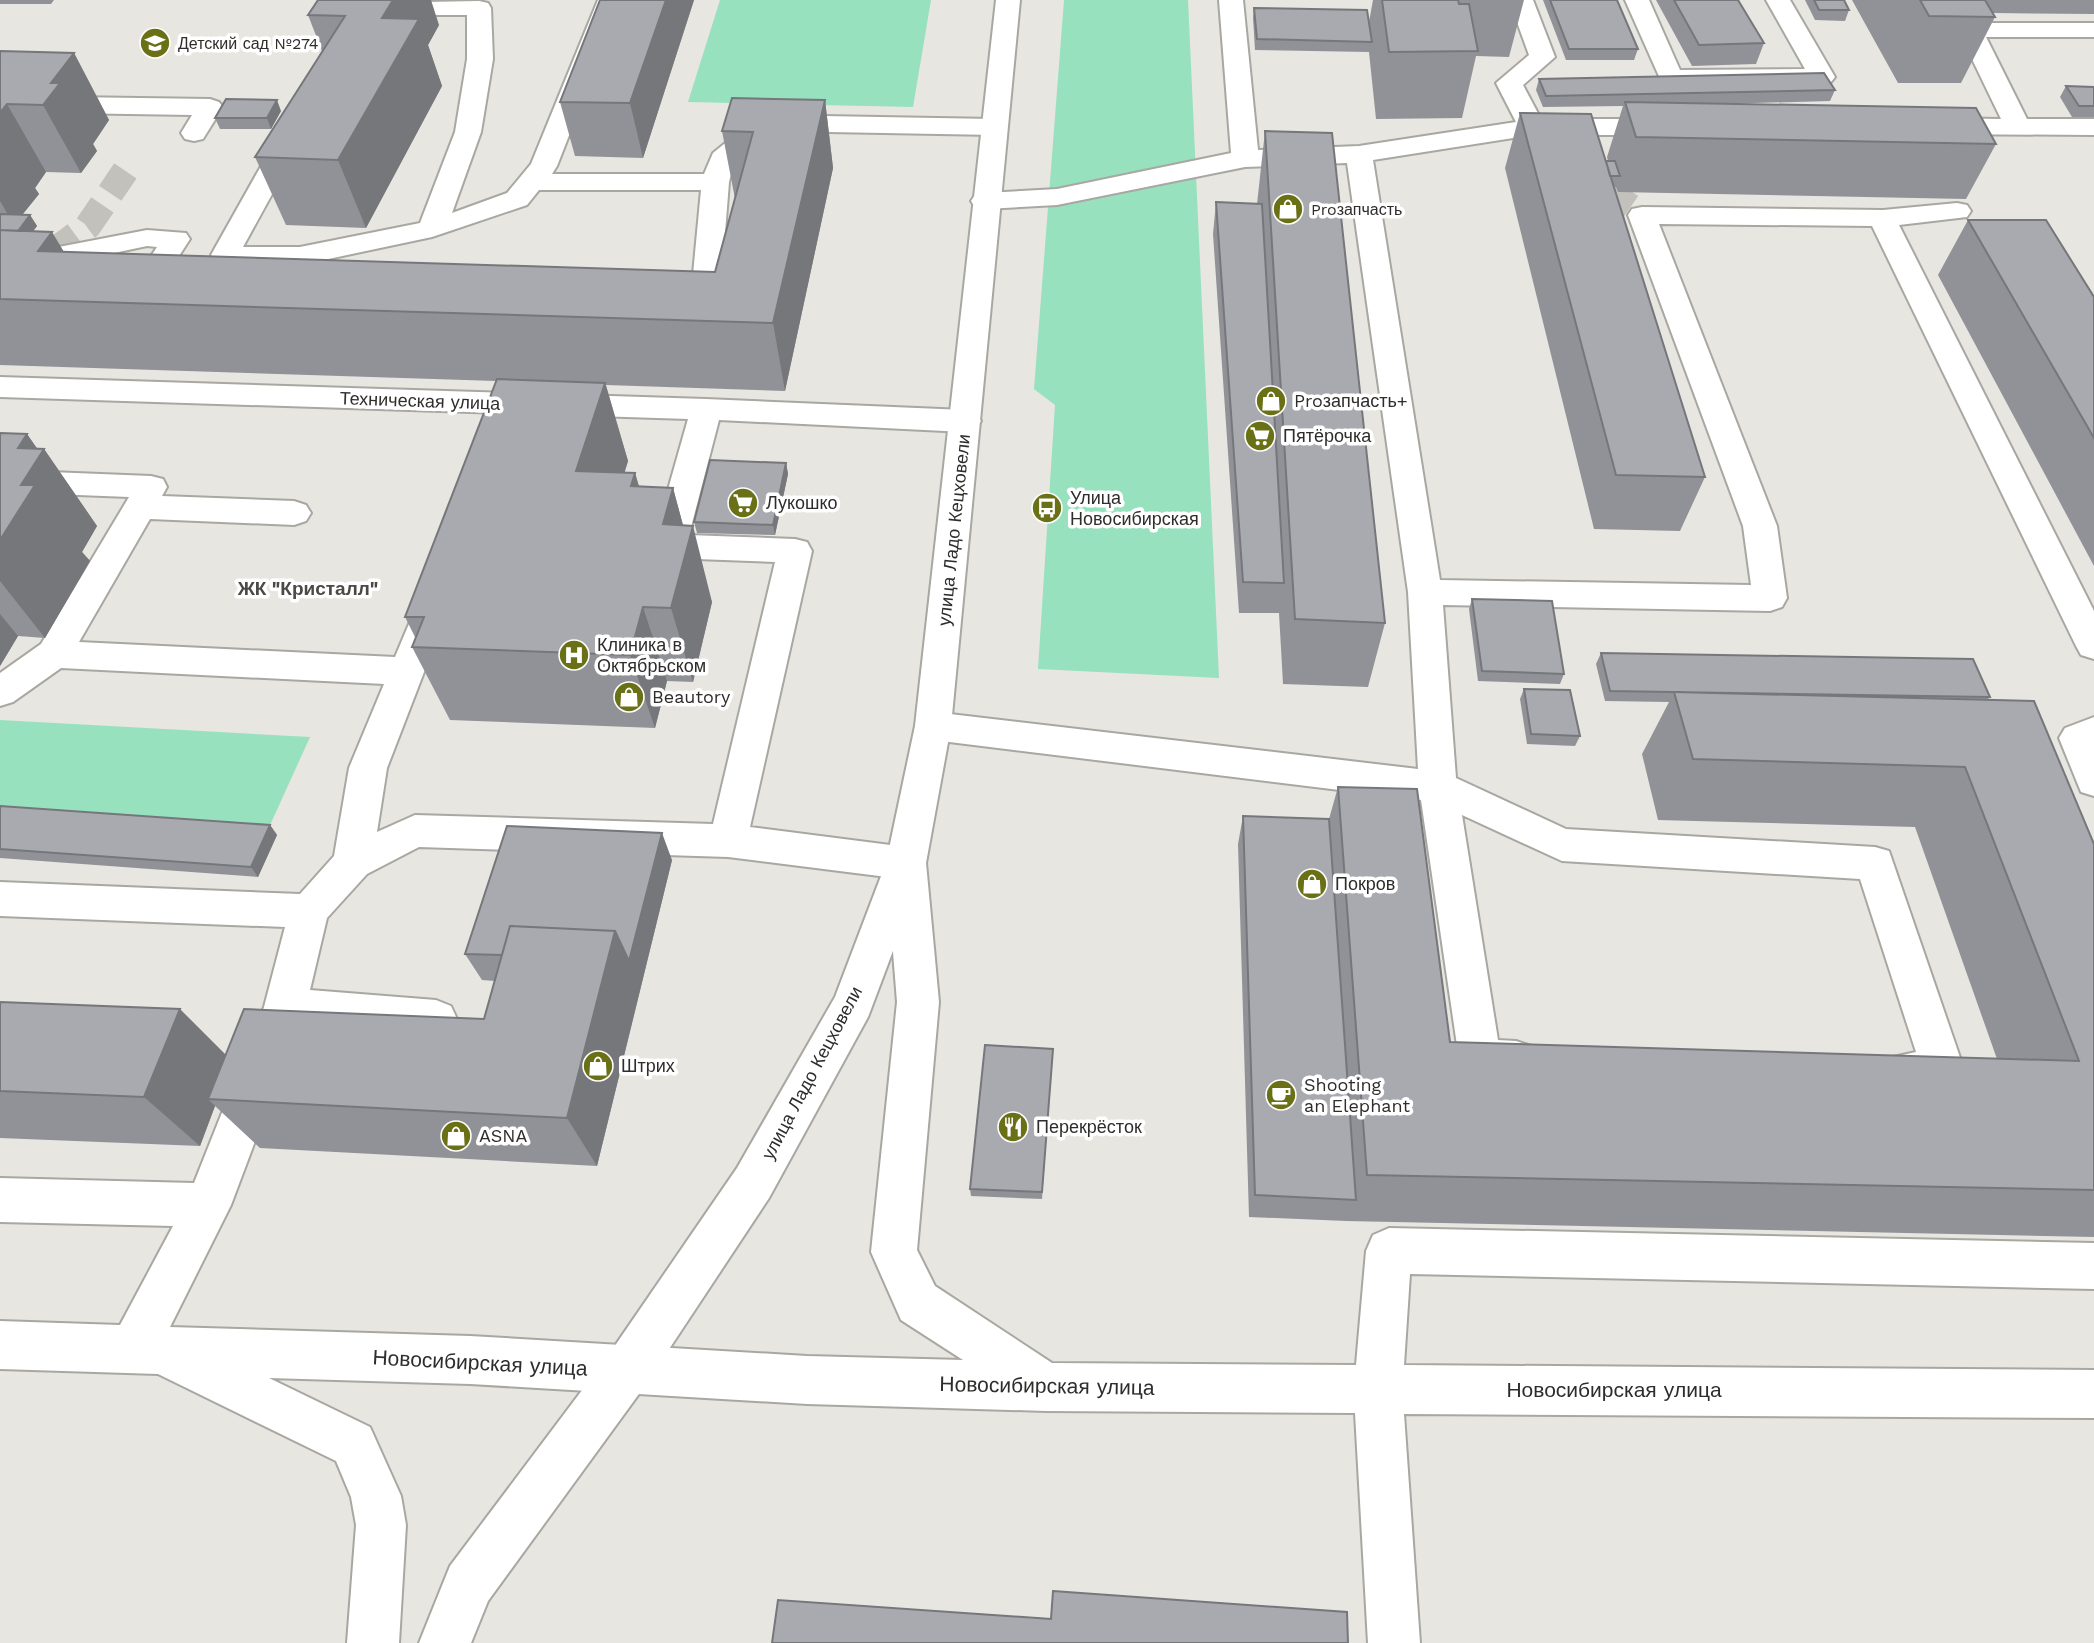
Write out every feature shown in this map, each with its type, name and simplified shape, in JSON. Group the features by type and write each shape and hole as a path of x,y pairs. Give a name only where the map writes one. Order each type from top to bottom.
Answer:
{"street":[{"path":"303,115 225,256 300,256 432,229 517,199 544,166 610,0"},
{"name":"улица Ладо Кецховели","path":"445,1643 468,1584 627,1370 753,1182 853,1004 906,863 933,726 1007,0"},
{"path":"1231,0 1245,159"},
{"path":"1521,0 1542,57 1509,83 1532,127"},
{"path":"1637,0 1671,78 1822,77 1778,0"},
{"path":"354,21 361,9 416,6 479,8 480,59 468,132 432,229"},
{"path":"2018,126 1970,30 2094,30"},
{"path":"0,104 210,107 194,133"},
{"path":"687,320 704,310 715,182 722,159 766,123 994,127"},
{"path":"1914,126 2094,127"},
{"path":"985,201 1057,197 1245,159 1359,154 1532,127 1696,127"},
{"path":"1359,154 1425,592 1438,787 1480,1059 1548,1061"},
{"path":"532,182 715,182"},
{"path":"1425,592 1770,598 1760,526 1642,215 1883,218 1957,211"},
{"path":"1883,218 1890,238 2094,646"},
{"path":"43,259 148,238 176,239 133,304 112,303"},
{"name":"Техническая улица","path":"0,387 503,419 706,410 965,421"},
{"path":"706,410 669,546 795,551 728,841"},
{"path":"0,481 152,487 54,654 0,692"},
{"path":"140,508 293,513"},
{"path":"353,862 368,768 446,570"},
{"path":"54,654 407,671"},
{"path":"933,726 1438,787 1562,845 1875,863 1944,1072 1875,1070"},
{"path":"2094,731 2078,738 2094,781"},
{"path":"373,1643 381,1525 376,1496 353,1444 147,1351 208,1205 285,1007 309,911 353,862 415,831 728,841 906,863 918,1002 894,1252 918,1303 1046,1387"},
{"path":"0,899 309,911"},
{"path":"285,1007 471,1022"},
{"path":"0,1200 208,1205"},
{"path":"1394,1643 1378,1387 1389,1251 2094,1266"},
{"name":"Новосибирская улица","path":"0,1345 470,1360 807,1380 1046,1387 1378,1387 2094,1394"}],"green space":[{"path":"720,0 931,0 913,107 688,102"},
{"path":"1064,0 1188,0 1219,678 1038,669 1055,405 1034,389"},
{"path":"0,720 310,737 266,834 0,815"}],"building":[{"path":"318,0 393,0 382,18 419,19 338,160 255,157 345,16 308,15"},
{"path":"600,0 666,0 630,103 560,102"},
{"path":"1382,0 1458,0 1459,4 1469,4 1478,51 1389,52"},
{"path":"1550,0 1617,0 1638,49 1569,49"},
{"path":"1674,0 1738,0 1764,43 1699,45"},
{"path":"1814,0 1844,0 1849,10 1819,10"},
{"path":"1920,0 1985,0 1995,17 1929,16"},
{"path":"1254,8 1367,10 1372,42 1257,39"},
{"path":"0,51 74,53 51,83 60,83 43,105 7,104 0,113"},
{"path":"1824,73 1835,90 1546,96 1539,79"},
{"path":"2066,86 2094,87 2094,106 2079,106"},
{"path":"732,98 825,100 773,323 0,299 0,230 52,232 38,251 715,272 753,132 722,131"},
{"path":"226,99 277,100 267,118 215,118"},
{"path":"1625,102 1976,108 1996,144 1636,137"},
{"path":"1520,113 1591,114 1705,477 1616,475"},
{"path":"1265,131 1332,133 1385,623 1295,619"},
{"path":"1606,161 1615,161 1620,176 1610,176"},
{"path":"1216,202 1262,204 1284,583 1243,582"},
{"path":"0,214 30,215 18,231 0,230"},
{"path":"1968,220 2046,220 2094,297 2094,438"},
{"path":"497,379 605,383 576,471 635,473 631,486 673,488 663,524 693,526 671,608 643,607 630,655 412,647 424,617 405,617"},
{"path":"0,433 27,434 18,448 44,449 21,485 35,485 0,540"},
{"name":"Лукошко","path":"710,460 786,463 773,525 694,522"},
{"path":"1472,599 1552,601 1564,674 1482,671"},
{"path":"1601,653 1973,659 1990,697 1610,691"},
{"path":"1524,689 1570,690 1580,736 1531,734"},
{"path":"1674,692 2034,701 2094,844 2094,1190 1367,1175 1338,787 1417,789 1450,1042 2079,1061 1965,767 1693,759"},
{"path":"0,806 270,825 251,867 0,849"},
{"path":"1243,816 1329,819 1356,1200 1255,1195"},
{"path":"507,826 662,833 629,961 615,931 510,926 502,955 465,954"},
{"path":"510,926 615,931 567,1118 208,1099 244,1009 484,1019"},
{"path":"0,1002 180,1009 144,1097 0,1091"},
{"name":"Перекрёсток","path":"985,1045 1053,1049 1042,1192 970,1189"},
{"path":"1053,1591 1347,1612 1348,1643 772,1643 778,1600 1051,1619"}],"tunnel":[{"path":"1583,162 1596,172 1601,187 1642,215"},
{"path":"0,312 34,266 88,226 128,167"}],"place":[{"name":"Детский сад №274","path":"155,43"},
{"name":"Proзапчасть","path":"1288,209"},
{"name":"Proзапчасть+","path":"1271,401"},
{"name":"Пятёрочка","path":"1260,436"},
{"name":"Лукошко","path":"743,503"},
{"name":"Улица Новосибирская","path":"1047,508"},
{"name":"Клиника в Октябрьском","path":"574,655"},
{"name":"Beautory","path":"629,697"},
{"name":"Покров","path":"1312,884"},
{"name":"Штрих","path":"598,1066"},
{"name":"Shooting an Elephant","path":"1281,1095"},
{"name":"Перекрёсток","path":"1013,1127"},
{"name":"ASNA","path":"456,1136"}],"district":[{"name":"ЖК \"Кристалл\"","path":"308,588"}]}
